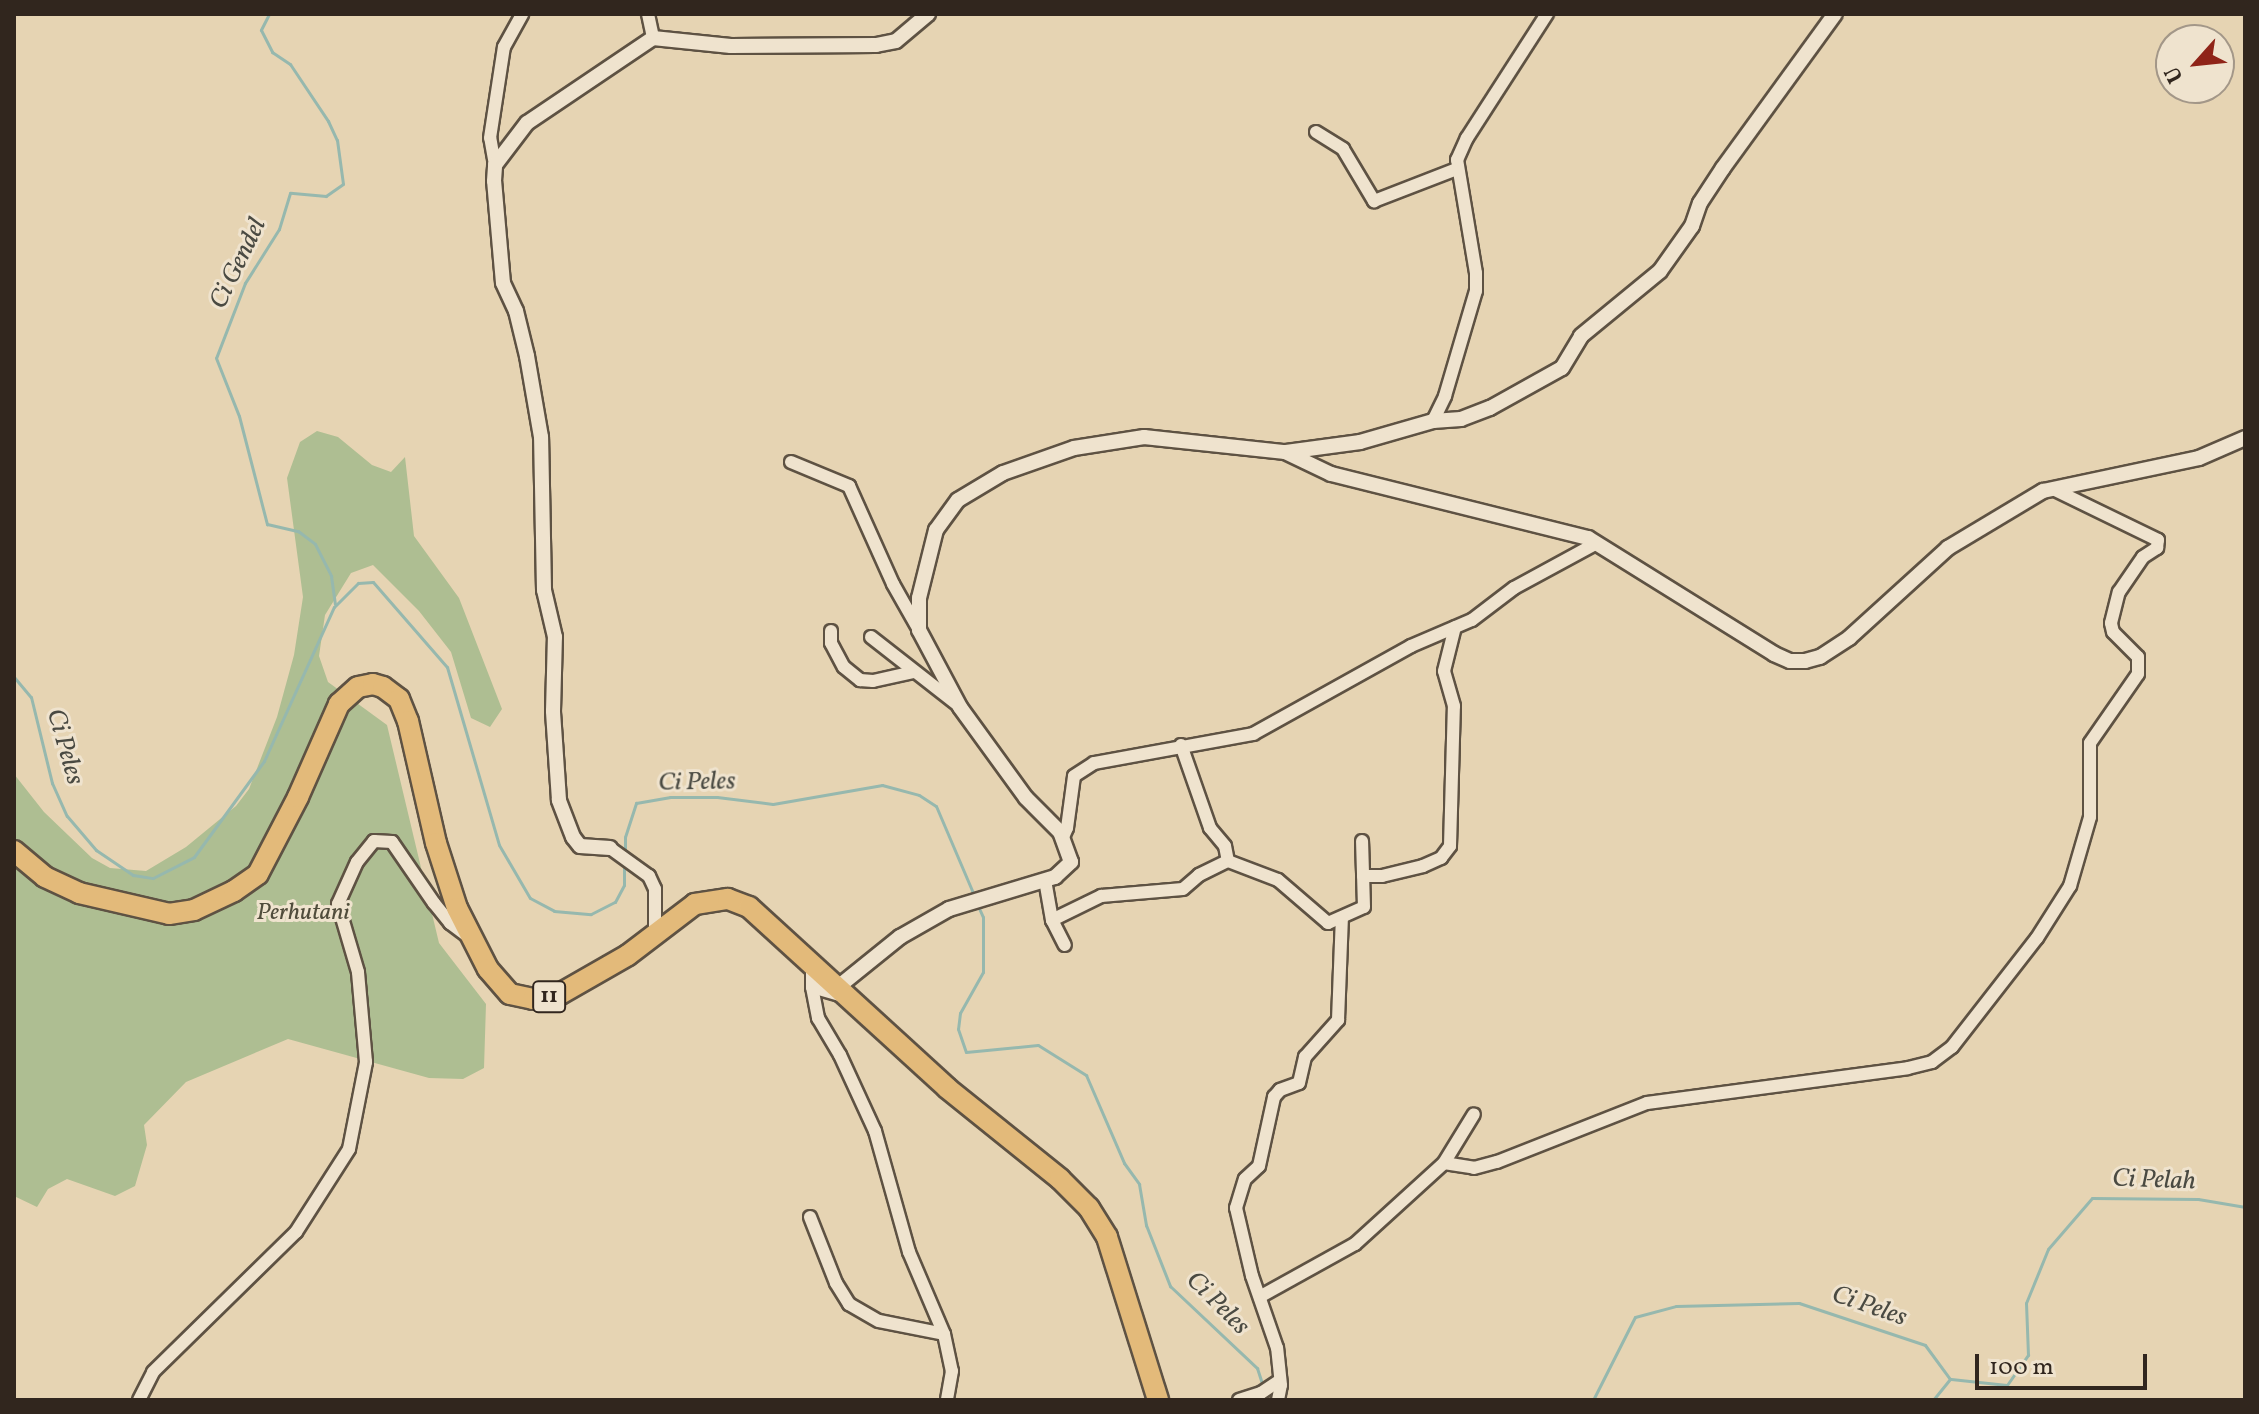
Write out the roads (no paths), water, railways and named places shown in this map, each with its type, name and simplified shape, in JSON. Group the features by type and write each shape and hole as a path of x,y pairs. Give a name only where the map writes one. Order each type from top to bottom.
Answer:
{"highway":[{"name":"11","path":"14,851 62,887 139,909 180,913 234,891 263,867 339,704 358,687 373,684 399,699 408,721 439,854 471,938 500,984 510,994 533,999 570,989 628,955 695,904 728,899 749,907 947,1088 1060,1179 1089,1208 1111,1250 1158,1400"}],"street":[{"path":"522,14 504,47 490,138 495,165 503,283 516,311 525,345 541,437 544,590 555,637 553,711 559,800 573,837 580,846 610,848 641,869 655,889 655,934"},
{"path":"648,14 653,38"},
{"path":"495,165 527,123 653,38 710,46 876,45 896,41 928,14"},
{"path":"1433,421 1445,396 1476,291 1476,273 1457,169 1467,138 1547,14"},
{"path":"919,630 919,598 936,530 958,500 1003,473 1074,448 1144,437 1285,452 1360,442 1433,421 1477,414 1562,368 1581,336 1660,271 1692,226 1700,203 1723,168 1835,14"},
{"path":"1316,132 1343,149 1374,201 1457,169"},
{"path":"1285,452 1331,474 1597,543 1774,654 1790,661 1805,661 1820,657 1849,638 1948,548 2053,489 2199,458 2245,438"},
{"path":"791,462 849,486 893,584 960,707 1026,798 1063,837 1071,862 1062,874 949,909 900,937 844,992 826,994 812,987"},
{"path":"1444,1163 1474,1168 1497,1162 1647,1103 1920,1066 1942,1057 1952,1047 2037,938 2070,886 2090,817 2090,743 2138,674 2138,657 2113,632 2111,623 2119,592 2143,557 2157,548 2158,540 2053,489"},
{"path":"1063,837 1074,776 1094,763 1253,734 1411,646 1481,615 1523,582 1597,543"},
{"path":"1363,876 1382,876 1423,866 1441,858 1450,846 1454,706 1444,671 1455,627"},
{"path":"831,631 831,643 844,667 860,680 873,681 914,672"},
{"path":"871,637 960,707"},
{"path":"1181,745 1210,828 1225,846 1228,861"},
{"path":"139,1400 153,1372 296,1232 349,1149 366,1062 358,972 338,904 357,862 374,841 392,842 450,923 471,938"},
{"path":"1052,920 1101,896 1183,889 1199,875 1228,861 1278,880 1328,923 1364,907 1362,841"},
{"path":"1045,880 1052,920 1065,945"},
{"path":"1278,1400 1271,1387 1277,1348 1252,1276 1236,1208 1245,1179 1259,1166 1274,1097 1280,1090 1299,1083 1305,1057 1338,1020 1342,918"},
{"path":"812,963 812,987 818,1018 840,1055 875,1131 909,1252 944,1334 952,1371 947,1400"},
{"path":"1261,1296 1355,1244 1444,1163 1474,1114"},
{"path":"810,1217 836,1283 849,1304 879,1321 944,1334"},
{"path":"1239,1400 1271,1387"}],"waterway":[{"name":"Ci Gendel","path":"269,14 261,30 272,52 290,64 328,121 337,140 343,184 326,196 290,193 279,229 245,283 216,358 239,416 267,524 298,531 315,544 331,576 335,604"},
{"name":"Ci Peles","path":"14,677 31,697 52,783 67,816 96,850 133,875 153,878 194,857 264,761 334,607 358,583 373,582 447,667 499,845 530,898 554,911 591,914 615,902 624,885 624,865"},
{"name":"Ci Peles","path":"625,853 625,837 636,803 670,797 717,797 773,804 882,785 919,795 936,806 974,895"},
{"name":"Ci Peles","path":"978,906 983,917 983,972 960,1013 958,1029 966,1052 1038,1045 1086,1075 1124,1163 1139,1184 1146,1225 1170,1286 1257,1368 1263,1387"},
{"name":"Ci Pelah","path":"1951,1379 2007,1385 2028,1355 2026,1303 2048,1249 2092,1198 2198,1199 2245,1207"},
{"name":"Ci Peles","path":"1593,1400 1635,1317 1676,1306 1799,1303 1925,1345 1950,1379 1933,1400"}],"park label":[{"name":"Perhutani","path":"303,914"}]}
